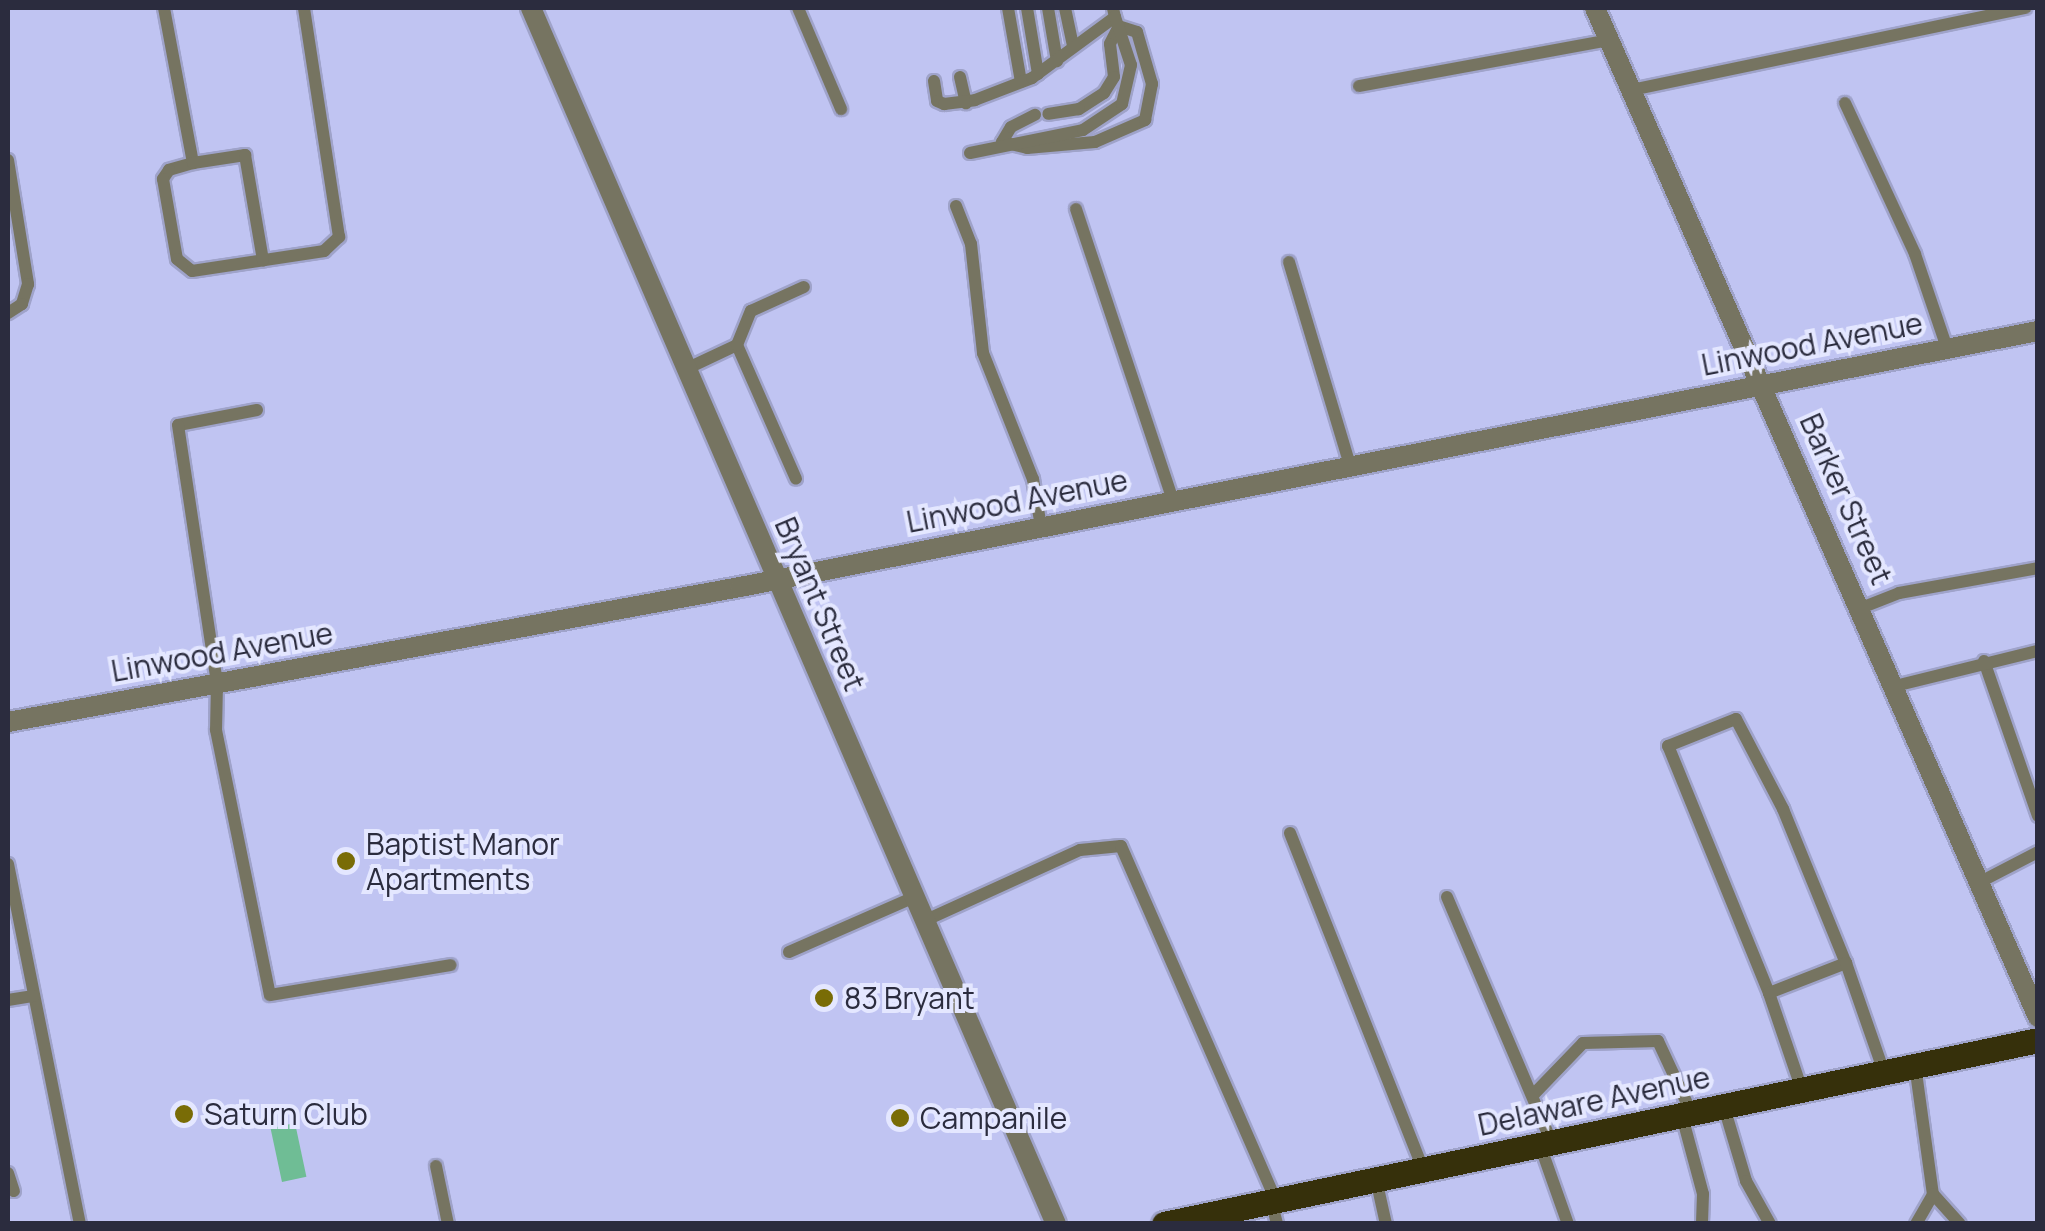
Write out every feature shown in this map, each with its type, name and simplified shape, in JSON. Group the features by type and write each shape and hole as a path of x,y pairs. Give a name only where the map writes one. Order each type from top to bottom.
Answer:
{"main road":[{"name":"Delaware Avenue","path":"1164,1224 1274,1208 1376,1179 2038,1040"}],"street":[{"name":"Bryant Street","path":"530,8 1056,1224"},
{"name":"Barker Street","path":"1595,8 1896,686 2038,1017"},
{"name":"Linwood Avenue","path":"8,722 776,579 2038,331"}],"lane":[{"path":"164,8 193,163"},
{"path":"263,260 245,155 193,163 169,170 162,179 180,265 199,270 263,260 324,250 341,230 304,8"},
{"path":"798,8 840,109"},
{"path":"1008,8 1021,82"},
{"path":"1028,8 1038,74"},
{"path":"1048,8 1056,62"},
{"path":"1065,8 1074,46"},
{"path":"1632,90 2026,8"},
{"path":"934,81 938,101 966,103 1038,74 1116,17"},
{"path":"1002,142 1011,127 1041,114 1079,108 1104,93 1114,77 1110,44 1116,17"},
{"path":"970,153 1002,142 1083,130 1122,104 1131,65 1116,17"},
{"path":"1002,142 1027,148 1095,142 1145,120 1152,106 1148,62 1137,32 1116,17"},
{"path":"1358,86 1610,40"},
{"path":"960,76 966,103"},
{"path":"1845,103 1914,254 1947,348"},
{"path":"8,160 28,284 22,304 8,313"},
{"path":"956,206 972,244 983,352 1032,479 1040,527"},
{"path":"1076,209 1173,501"},
{"path":"1289,262 1350,466"},
{"path":"686,370 737,345 751,312 804,287"},
{"path":"737,345 796,479"},
{"path":"257,410 178,426 217,683 216,730 270,995 452,965"},
{"path":"1861,608 1899,594 2038,568"},
{"path":"1896,686 1984,661 2038,651"},
{"path":"1984,661 2038,816"},
{"path":"1802,1090 1769,993 1668,746 1736,719 1783,809 1846,963 1884,1072"},
{"path":"1290,833 1423,1170"},
{"path":"924,921 1080,850 1120,846 1274,1208"},
{"path":"1982,882 2038,852"},
{"path":"8,864 80,1224"},
{"path":"788,952 914,897"},
{"path":"1447,897 1532,1096 1568,1224"},
{"path":"1769,993 1846,963"},
{"path":"8,1000 34,996"},
{"path":"1532,1096 1583,1043 1658,1041 1687,1115 1703,1194 1702,1224"},
{"path":"1915,1065 1932,1194 1960,1224"},
{"path":"1724,1107 1746,1181 1770,1224"},
{"path":"436,1166 448,1224"},
{"path":"8,1173 14,1191"},
{"path":"1376,1179 1386,1224"},
{"path":"1916,1224 1932,1194"}],"green space":[{"path":"295,1123 306,1177 282,1182 271,1128"}],"place":[{"name":"Baptist Manor Apartments","path":"346,861"},
{"name":"83 Bryant","path":"824,998"},
{"name":"Saturn Club","path":"184,1114"},
{"name":"Campanile","path":"900,1118"}]}
